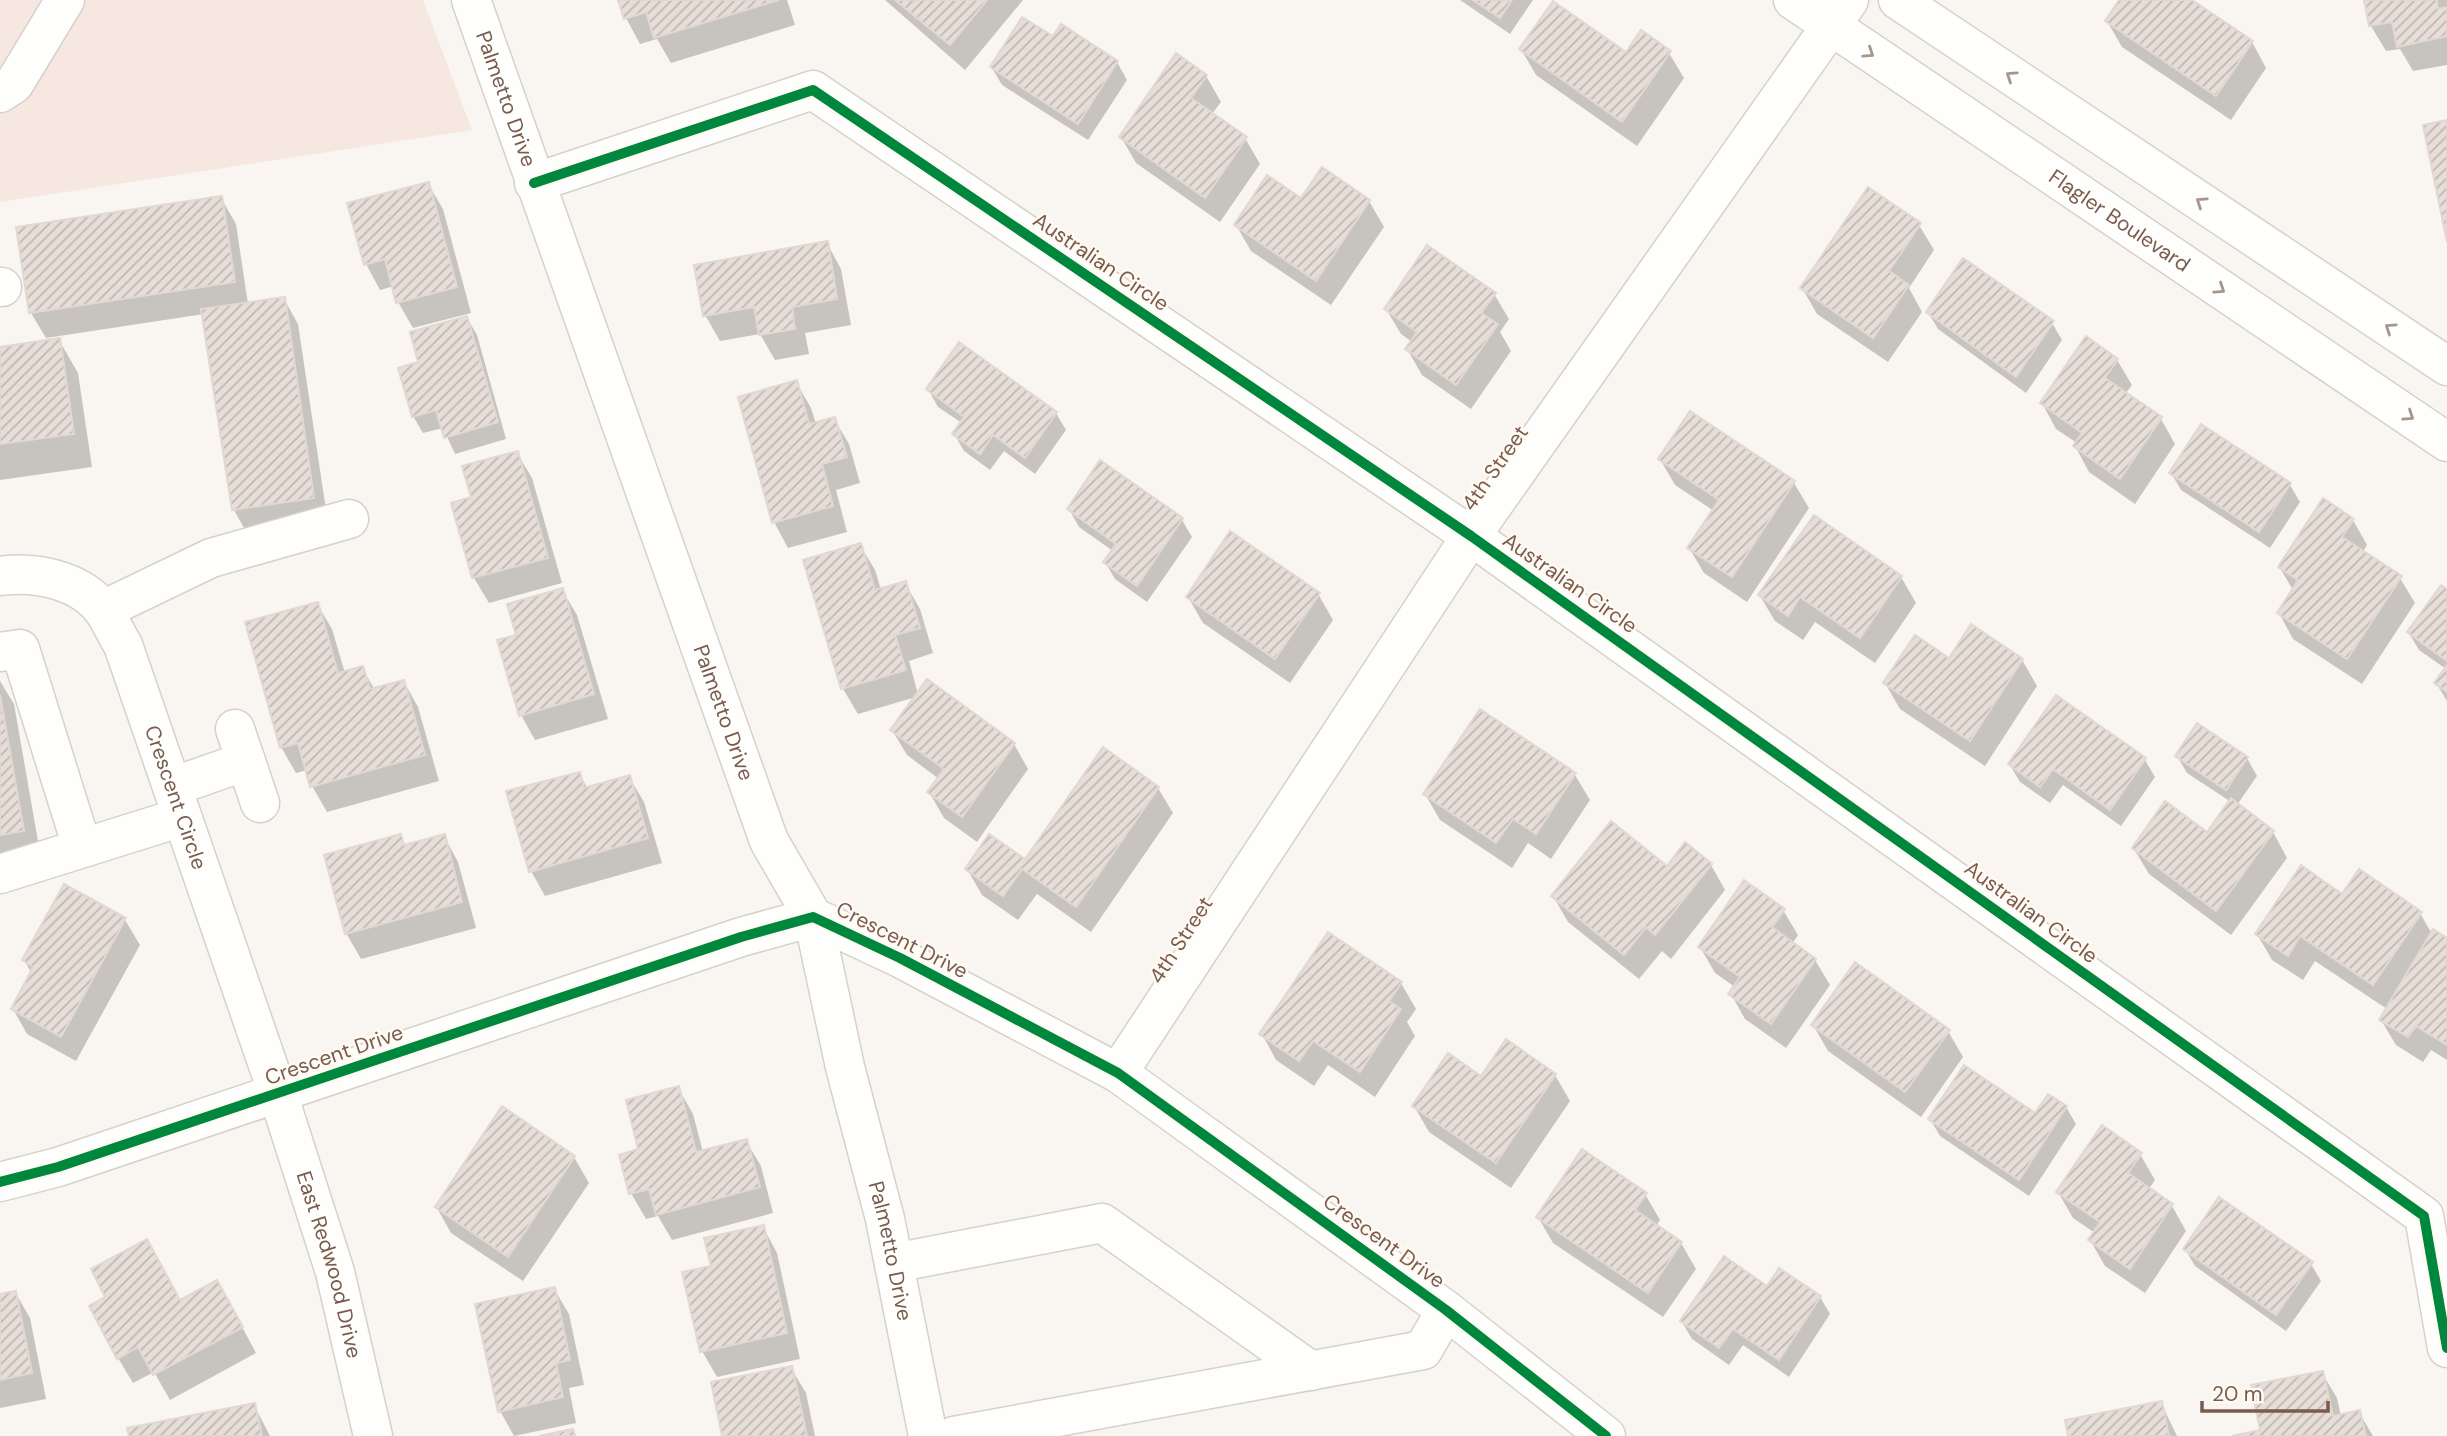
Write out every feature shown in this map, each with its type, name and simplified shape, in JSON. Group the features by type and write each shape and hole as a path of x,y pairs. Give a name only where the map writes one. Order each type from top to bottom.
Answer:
{"street":[{"path":"0,93 14,84 65,0"},
{"name":"Palmetto Drive","path":"471,0 769,841 813,917 845,1067 870,1154 929,1436"},
{"name":"Flagler Boulevard","path":"1793,0 1839,13 2447,442"},
{"path":"1898,0 2447,366"},
{"name":"4th Street","path":"1118,1073 1471,536 1839,13"},
{"name":"Australian Circle","path":"534,183 813,90 1471,536 2424,1216 2447,1348"},
{"path":"103,610 211,558 349,519"},
{"name":"Crescent Circle","path":"0,576 49,576 78,589 103,610 122,645 278,1094"},
{"path":"0,652 20,649 82,847"},
{"path":"0,874 82,847 177,802 241,745 260,803"},
{"name":"Crescent Drive","path":"0,1182 58,1167 741,937 813,917 900,958 1118,1073 1446,1310 1606,1436"},
{"name":"East Redwood Drive","path":"278,1094 335,1272 373,1436"},
{"path":"894,1263 1102,1223 1311,1371"},
{"path":"954,1436 1423,1350 1446,1310"}],"shaded area":[{"path":"0,0 423,0 472,130 0,202"}],"building":[{"path":"618,0 779,0 654,38 646,12 624,19"},
{"path":"895,0 987,0 950,45"},
{"path":"1473,0 1512,0 1500,18"},
{"path":"2119,0 2192,0 2253,41 2216,96 2105,21"},
{"path":"2364,0 2437,0 2438,9 2447,7 2447,36 2397,47 2392,22 2369,26"},
{"path":"1553,1 1626,52 1641,30 1671,51 1622,122 1519,49"},
{"path":"1022,17 1053,36 1061,24 1118,61 1078,124 990,67"},
{"path":"1176,53 1207,75 1191,98 1247,137 1205,198 1119,137"},
{"path":"2447,120 2447,242 2423,125"},
{"path":"1322,167 1370,200 1316,281 1234,225 1267,175 1301,198"},
{"path":"429,182 457,287 396,303 385,259 364,265 347,203"},
{"path":"1868,187 1921,223 1889,271 1909,285 1873,338 1800,288"},
{"path":"222,196 235,282 29,313 16,227"},
{"path":"828,241 837,299 792,307 795,329 759,335 754,307 703,316 694,265"},
{"path":"1427,245 1496,293 1481,313 1498,324 1456,385 1405,349 1417,332 1384,309"},
{"path":"1963,258 2054,321 2016,377 1926,312"},
{"path":"285,297 314,498 232,510 201,309"},
{"path":"467,316 498,422 444,438 436,410 412,417 398,368 418,362 410,332"},
{"path":"2086,336 2118,359 2105,378 2162,417 2120,479 2073,446 2082,433 2040,403"},
{"path":"60,338 74,434 0,444 0,347"},
{"path":"959,342 1057,412 1025,458 993,435 980,454 952,434 964,417 926,389"},
{"path":"797,380 809,424 835,417 847,457 822,464 833,506 772,523 738,397"},
{"path":"1690,411 1795,481 1732,577 1687,548 1719,500 1658,459"},
{"path":"2201,424 2291,483 2259,532 2169,473"},
{"path":"518,451 548,558 472,578 451,503 471,497 462,466"},
{"path":"1100,460 1183,518 1137,586 1103,562 1116,544 1067,509"},
{"path":"2323,498 2354,519 2342,537 2402,576 2347,659 2277,613 2298,580 2278,567"},
{"path":"1814,515 1902,576 1860,638 1800,597 1788,616 1758,595"},
{"path":"1230,531 1320,593 1275,659 1186,597"},
{"path":"861,543 875,590 906,581 920,628 895,635 906,670 841,689 803,560"},
{"path":"2441,585 2447,589 2447,661 2407,632"},
{"path":"563,588 594,694 519,716 497,640 516,635 507,604"},
{"path":"318,602 338,673 363,666 370,689 404,680 425,755 310,787 298,743 280,748 245,622"},
{"path":"1971,624 2023,659 1970,741 1883,683 1915,635 1949,658"},
{"path":"2447,665 2447,692 2434,683"},
{"path":"927,679 1015,743 962,817 927,792 944,769 890,730"},
{"path":"0,695 24,831 0,835"},
{"path":"2056,695 2146,758 2110,810 2053,769 2040,787 2008,764"},
{"path":"1480,709 1576,773 1536,834 1513,819 1496,843 1423,794"},
{"path":"2197,723 2248,757 2226,790 2175,756"},
{"path":"1103,747 1159,787 1076,907 1022,869 1003,896 965,869 989,834 1025,859"},
{"path":"580,772 584,788 630,775 648,838 529,872 506,791"},
{"path":"2231,798 2274,831 2216,911 2132,848 2165,801 2207,832"},
{"path":"1611,821 1667,866 1685,842 1712,864 1655,935 1646,927 1624,955 1551,896"},
{"path":"401,834 404,845 445,834 462,902 345,934 324,855"},
{"path":"2301,865 2342,894 2359,869 2422,912 2373,985 2300,936 2288,956 2255,934"},
{"path":"1744,880 1785,909 1772,927 1816,959 1771,1024 1728,994 1740,977 1698,947"},
{"path":"64,884 126,918 61,1037 11,1009 33,967 22,960"},
{"path":"2433,929 2447,938 2447,1045 2416,1026 2408,1037 2379,1020"},
{"path":"1328,932 1402,982 1389,1001 1401,1009 1360,1072 1313,1041 1299,1061 1259,1034"},
{"path":"1855,962 1950,1030 1905,1092 1811,1025"},
{"path":"1506,1039 1556,1074 1496,1163 1412,1106 1448,1053 1481,1076"},
{"path":"1964,1065 2035,1113 2048,1094 2067,1106 2019,1180 1928,1119"},
{"path":"679,1086 696,1152 747,1139 760,1187 656,1215 649,1189 629,1194 619,1155 638,1149 626,1100"},
{"path":"502,1106 575,1156 508,1257 435,1207"},
{"path":"2102,1125 2142,1153 2128,1173 2173,1204 2130,1269 2088,1240 2100,1222 2056,1192"},
{"path":"1582,1149 1647,1193 1635,1210 1682,1242 1648,1293 1536,1217"},
{"path":"2219,1197 2313,1262 2276,1315 2183,1249"},
{"path":"764,1225 787,1333 700,1352 682,1272 711,1266 704,1238"},
{"path":"147,1239 180,1300 217,1280 243,1327 153,1375 138,1347 117,1359 89,1306 105,1297 91,1269"},
{"path":"1724,1256 1767,1286 1779,1268 1821,1296 1779,1360 1733,1329 1719,1348 1680,1321"},
{"path":"555,1287 570,1360 556,1363 563,1397 498,1412 475,1304"},
{"path":"16,1291 32,1373 0,1380 0,1294"},
{"path":"792,1366 807,1436 722,1436 711,1382"},
{"path":"2323,1371 2333,1416 2360,1410 2366,1436 2232,1436 2260,1430 2251,1385"},
{"path":"2162,1401 2169,1436 2068,1436 2065,1420"},
{"path":"255,1403 262,1436 129,1436 127,1428"},
{"path":"573,1429 575,1436 539,1436"}],"cycle path":[{"path":"534,183 813,90 1471,536 2424,1216 2447,1348"},
{"path":"0,1182 58,1167 741,937 813,917 900,958 1118,1073 1446,1310 1606,1436"}]}
